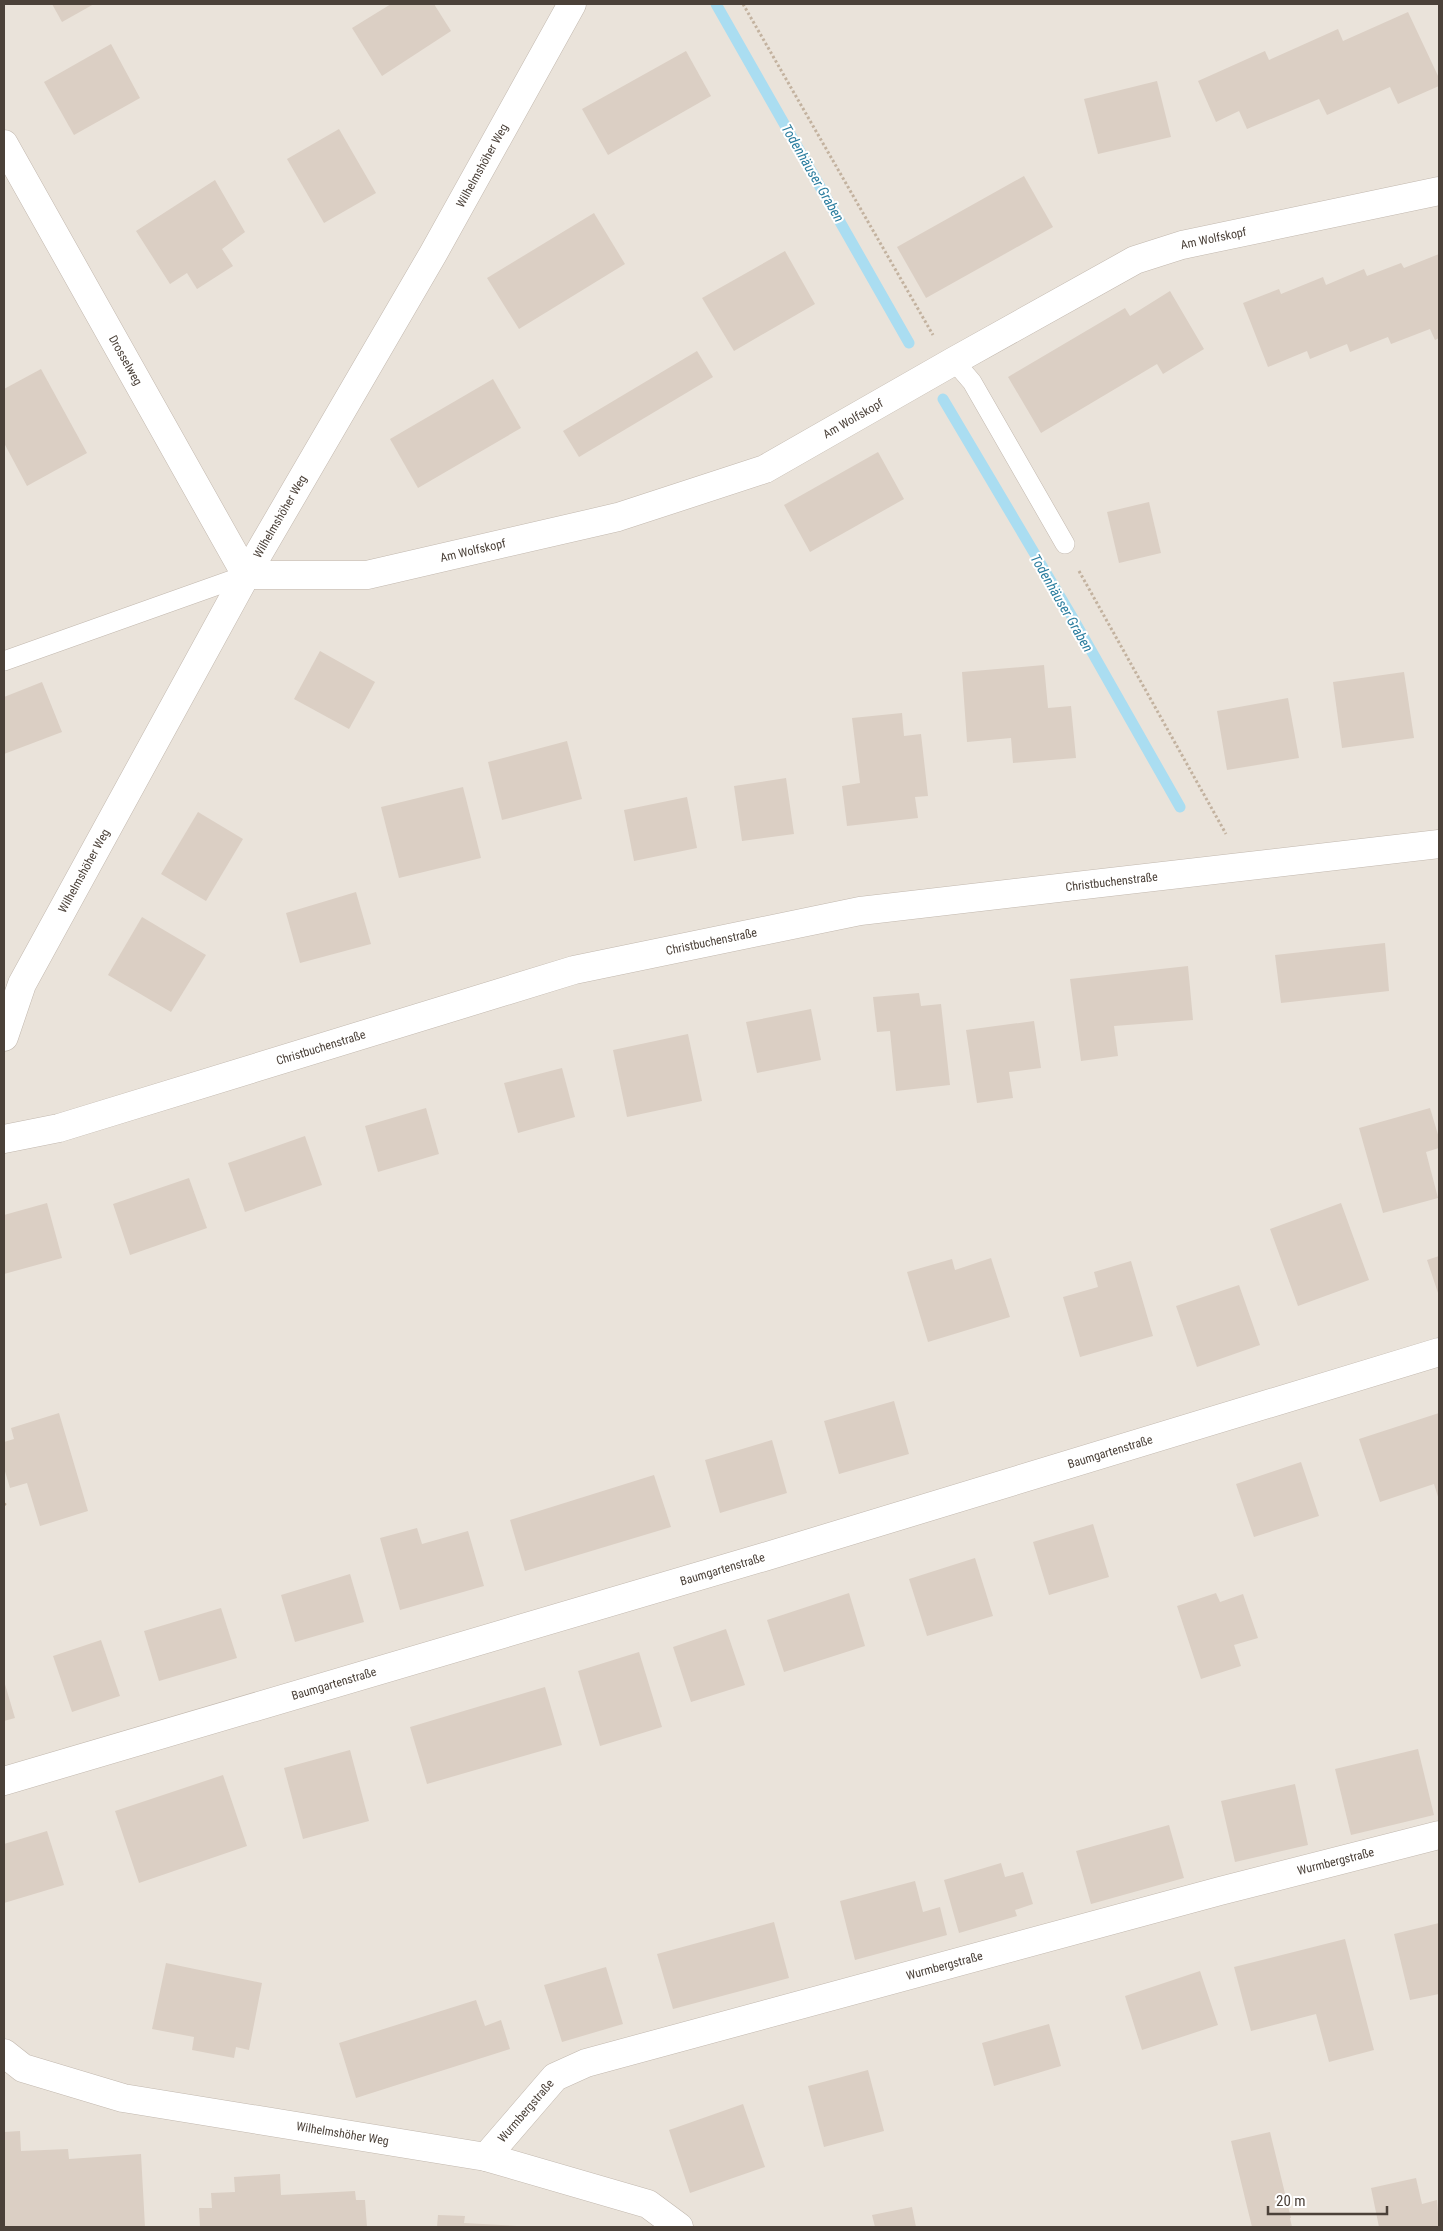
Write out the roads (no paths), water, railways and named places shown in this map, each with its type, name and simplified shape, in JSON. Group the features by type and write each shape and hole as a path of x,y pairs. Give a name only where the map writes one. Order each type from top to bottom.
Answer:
{"street":[{"name":"Wilhelmshöher Weg","path":"4,1038 22,984 246,575 433,254 572,4"},
{"name":"Drosselweg","path":"4,144 246,575"},
{"name":"Am Wolfskopf","path":"246,575 367,575 618,517 765,469 1135,260 1182,245 1439,191"},
{"name":"Christbuchenstraße","path":"4,1139 59,1128 574,970 860,912 1439,844"},
{"name":"Baumgartenstraße","path":"4,1781 754,1560 1439,1352"},
{"name":"Wurmbergstraße","path":"486,2157 555,2077 586,2062 683,2038 1220,1891 1439,1835"},
{"name":"Wilhelmshöher Weg","path":"4,2053 24,2068 123,2098 486,2157 648,2204 679,2227"}],"lane":[{"path":"954,361 972,382 1065,544"},
{"path":"4,661 246,575"}],"waterway":[{"name":"Todenhäuser Graben","path":"716,4 909,343"},
{"name":"Todenhäuser Graben","path":"943,399 1071,615 1180,807"}]}
